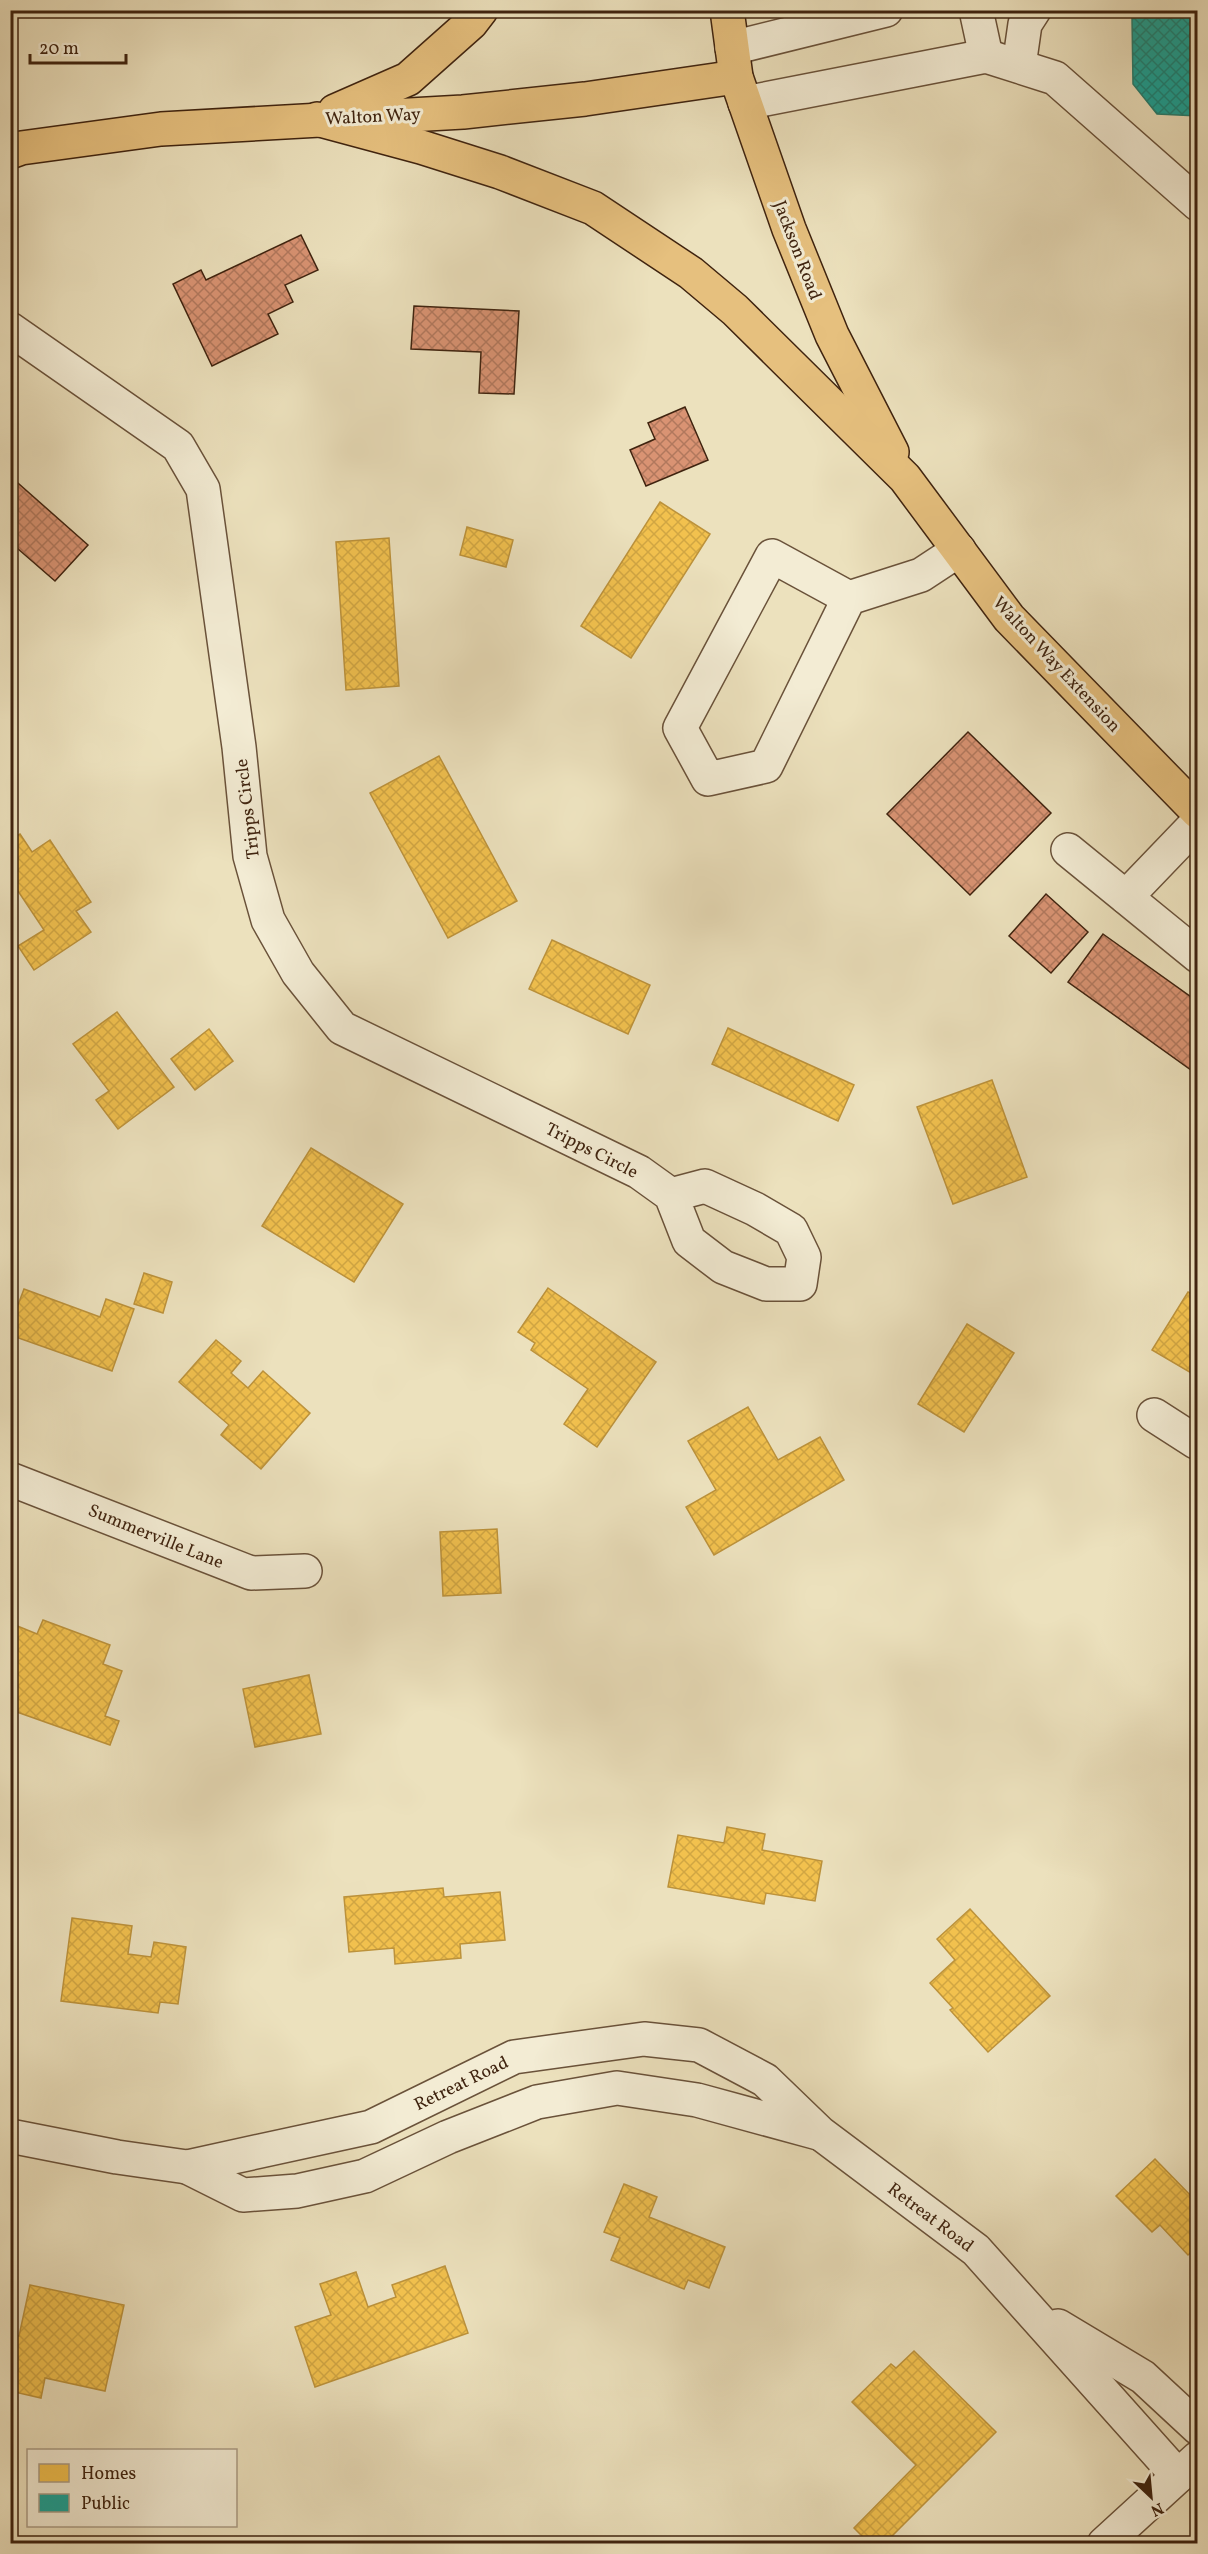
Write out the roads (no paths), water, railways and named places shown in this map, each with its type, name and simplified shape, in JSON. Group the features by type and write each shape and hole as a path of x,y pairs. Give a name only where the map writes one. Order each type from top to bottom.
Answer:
{"main road":[{"path":"317,119 408,79 471,23 481,10"},
{"name":"Jackson Road","path":"727,10 737,76 789,229 832,335 905,478"},
{"name":"Walton Way","path":"10,152 21,148 161,129 474,111 585,99 737,76"},
{"path":"317,119 421,147 500,172 593,208 691,273 735,310 905,478"},
{"name":"Walton Way Extension","path":"905,478 1009,618 1197,812"}],"street":[{"path":"737,76 885,10"},
{"path":"976,10 986,56"},
{"path":"1018,66 1025,24 1034,10"},
{"path":"737,76 986,56 1055,78 1197,202"},
{"name":"Tripps Circle","path":"10,329 178,446 203,489 239,747 250,856 268,920 298,973 342,1028 639,1172 671,1195"},
{"path":"849,598 772,556 680,728 708,779 766,766 849,598 921,575 959,550"},
{"path":"1126,897 1197,822"},
{"path":"1068,850 1197,956"},
{"path":"1154,1415 1197,1442"},
{"name":"Summerville Lane","path":"10,1479 251,1574 305,1571"},
{"name":"Retreat Road","path":"187,2167 371,2127 514,2057 644,2040 699,2045 765,2080 820,2133 976,2250 1033,2311 1188,2467"},
{"name":"Retreat Road","path":"10,2136 117,2157 187,2167 243,2195 297,2191 365,2176 448,2137 537,2102 618,2088 697,2100 820,2133"},
{"name":"Retreat Road","path":"1033,2311 1143,2377 1197,2428"},
{"path":"1104,2544 1188,2467"}]}
